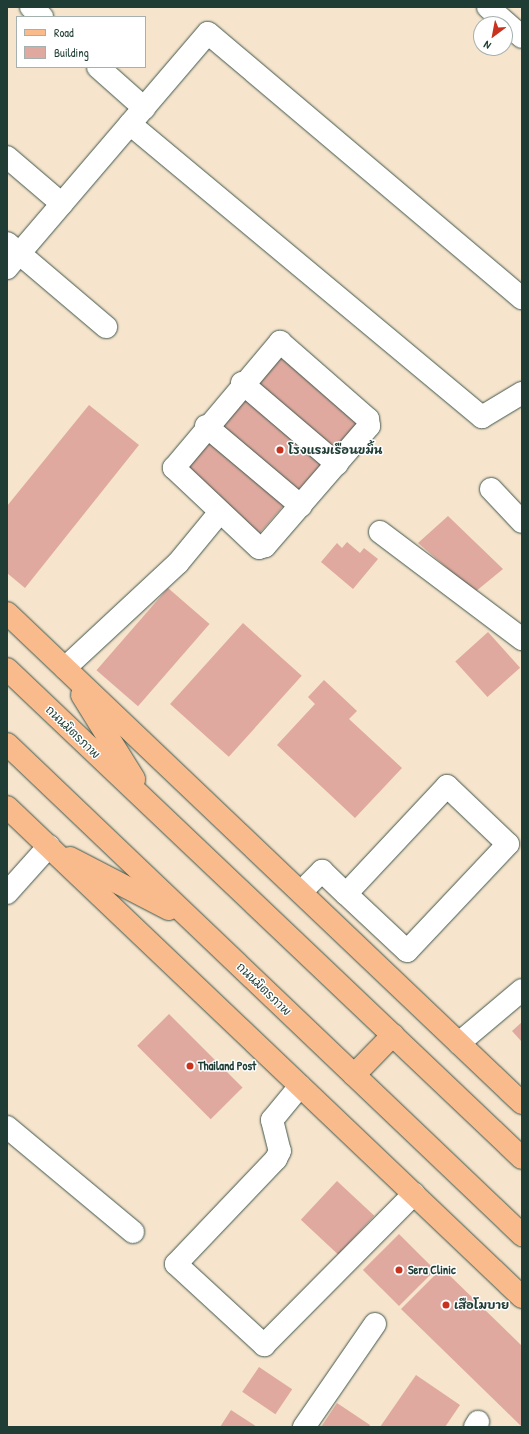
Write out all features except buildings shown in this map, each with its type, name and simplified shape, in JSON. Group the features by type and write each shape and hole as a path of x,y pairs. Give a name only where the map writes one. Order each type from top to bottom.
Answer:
{"main road":[{"path":"7,613 522,1103"},
{"path":"65,668 151,806"},
{"name":"ถนนมิตรภาพ","path":"7,669 522,1158"},
{"name":"ถนนมิตรภาพ","path":"7,744 522,1235"},
{"path":"7,807 522,1297"},
{"path":"49,846 192,920"},
{"path":"354,1075 393,1036"}],"street":[{"path":"31,7 41,16"},
{"path":"488,7 522,37"},
{"path":"106,327 11,255 62,204 208,33 522,298"},
{"path":"99,68 144,108"},
{"path":"130,124 482,417 522,393"},
{"path":"7,157 62,204"},
{"path":"275,344 283,344 368,419 370,426 301,506 262,548 174,471 175,464 206,426 275,344"},
{"path":"242,382 336,464"},
{"path":"206,426 301,506"},
{"path":"491,489 522,522"},
{"path":"65,668 178,563 220,512"},
{"path":"380,532 519,632"},
{"path":"301,892 322,871 346,894 407,951 508,844 447,786 346,894"},
{"path":"7,893 49,846"},
{"path":"459,1043 522,990"},
{"path":"300,1086 272,1120 280,1151 276,1159 176,1264 264,1345 414,1194"},
{"path":"7,1127 133,1232"},
{"path":"304,1427 375,1324"}],"place":[{"name":"โรงแรมเรือนขมิ้น","path":"280,450"},
{"name":"Thailand Post","path":"190,1066"},
{"name":"Sera Clinic","path":"399,1270"},
{"name":"เสือโมบาย","path":"446,1305"}]}
